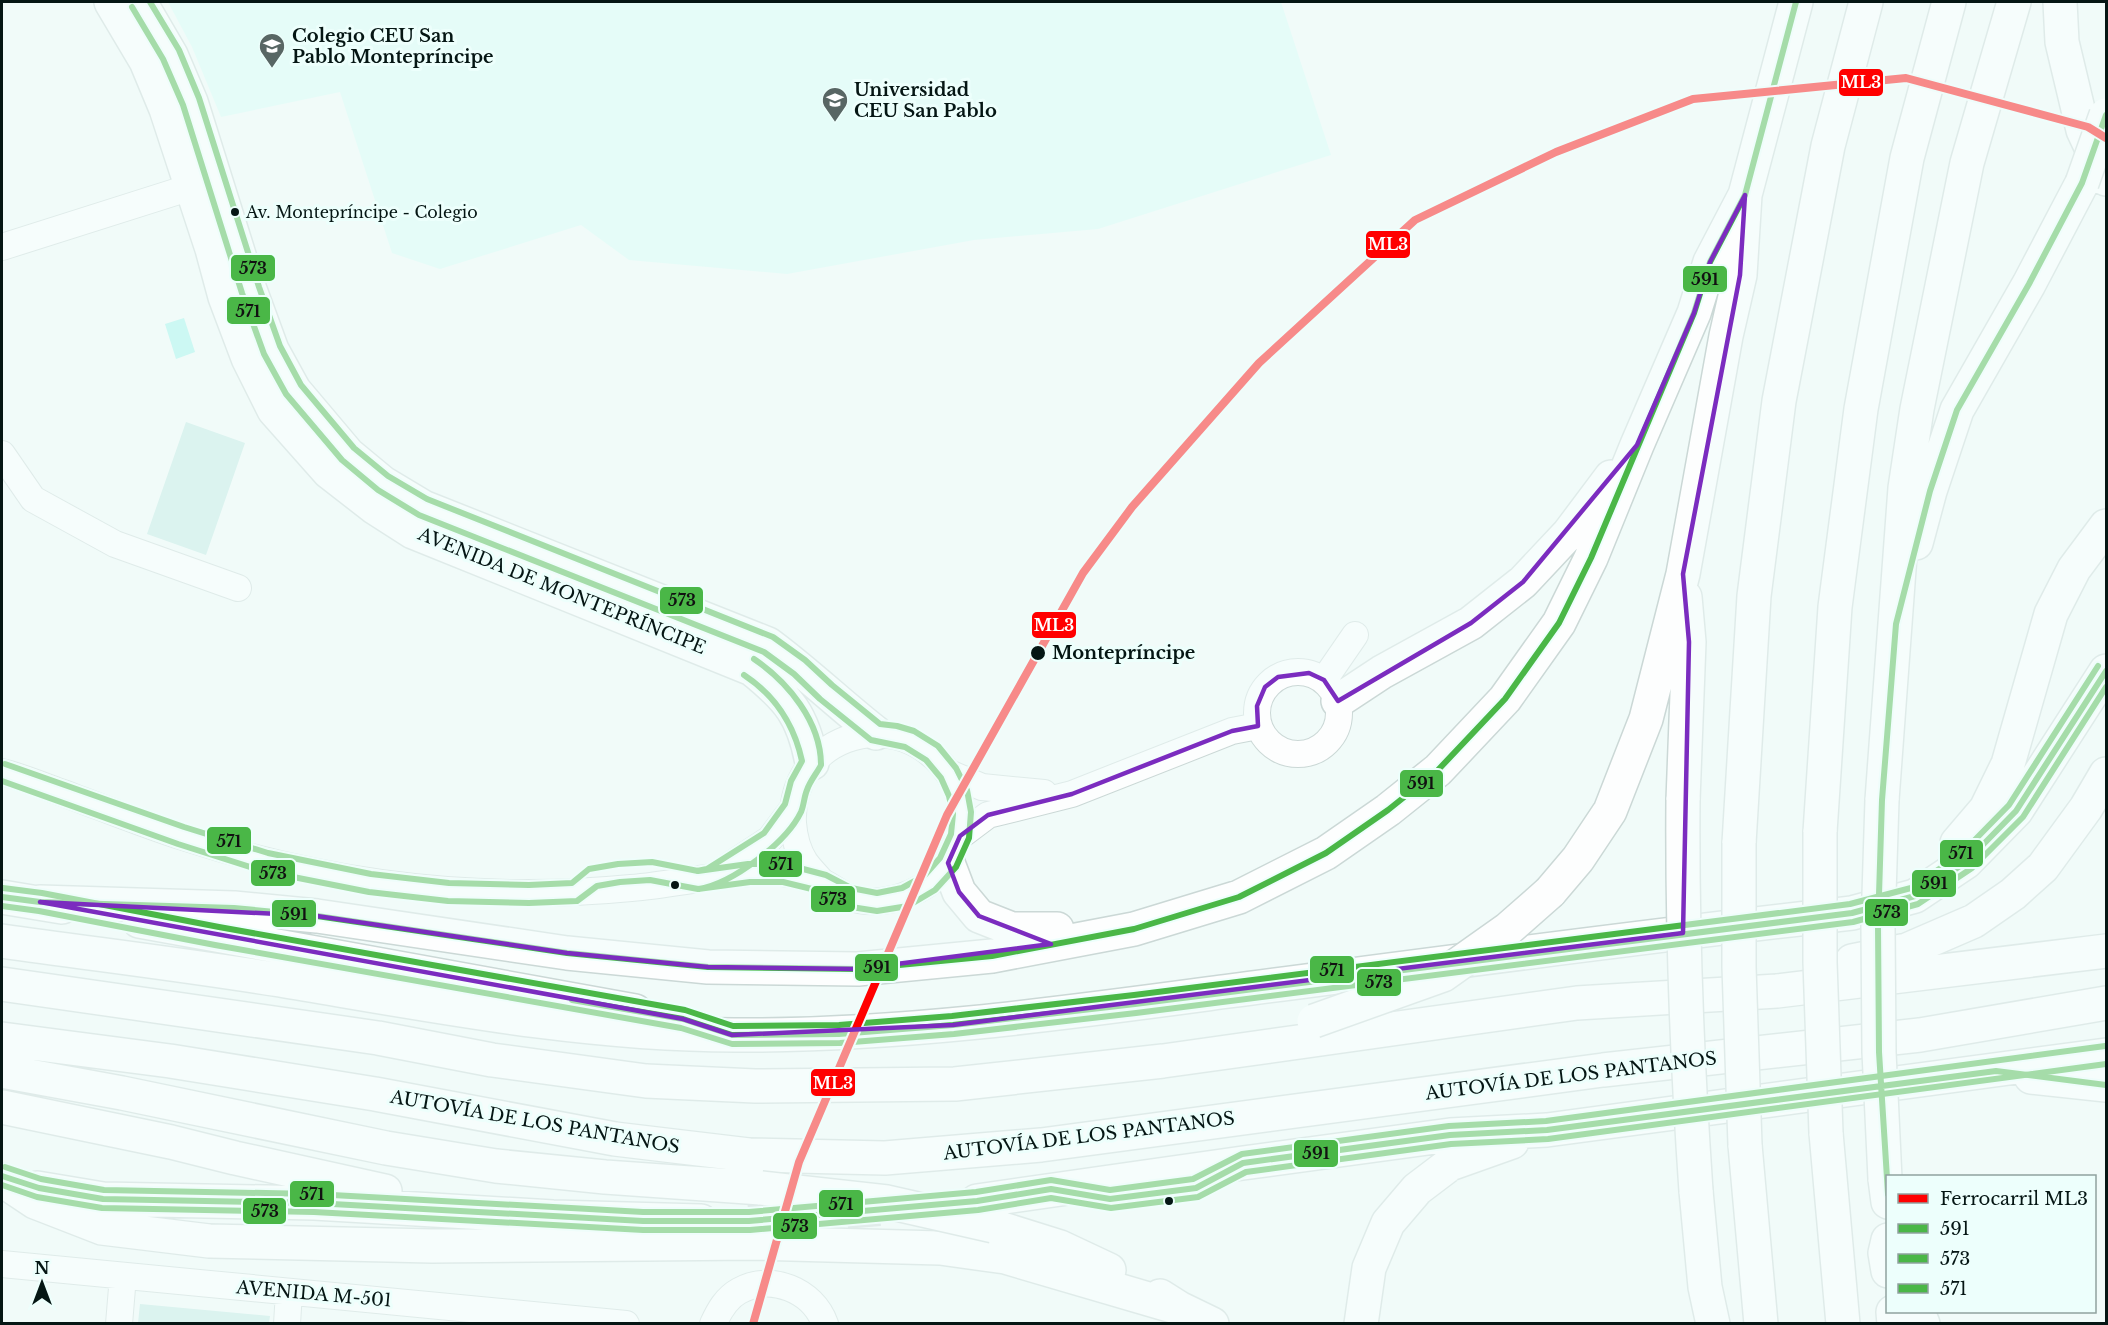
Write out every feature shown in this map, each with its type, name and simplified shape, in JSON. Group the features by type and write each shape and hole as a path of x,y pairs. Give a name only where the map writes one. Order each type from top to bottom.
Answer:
{"main road":[{"name":"AVENIDA DE MONTEPRÍNCIPE","path":"111,2 146,61 166,109 204,183 250,290 272,350 294,390 348,454 383,483 423,507 768,644 800,667 826,692 876,733"},
{"name":"AVENIDA DE MONTEPRÍNCIPE","path":"141,2 171,55 191,102 212,249 225,297 248,358 274,410 328,472 374,507 413,532 752,669 776,689 795,710 808,738 812,763"},
{"path":"1163,1061 1229,1037 1314,1021 1443,975 1508,929 1550,892 1578,859 1610,811 1646,719 1683,574 1726,336 1740,275 1745,195 1796,2"},
{"path":"1761,1323 1745,1145 1739,967 1739,843 1754,597 1779,401 1828,146 1866,2"},
{"path":"1843,1323 1826,1133 1820,962 1820,832 1835,607 1861,409 1907,158 1949,2"},
{"path":"1886,1190 1879,1052 1878,949 1882,800 1905,488 1917,409 1967,163 2014,2"},
{"path":"2060,2 2062,42 2094,181"},
{"path":"1896,624 1930,491 1957,410 2029,284 2094,181 2106,115"},
{"path":"40,902 234,908 305,914 567,953 708,967 858,969 992,956 1134,929 1239,897 1326,853 1388,810 1438,770 1505,699 1558,623 1591,558 1636,445 1694,314 1710,262 1745,195"},
{"path":"1331,691 1382,672 1471,622 1523,582 1569,533 1636,445"},
{"path":"1768,922 1867,898 1922,872 1961,839 1986,809 2008,764 2051,614 2074,569 2106,526"},
{"path":"1683,574 1689,642 1682,886 1685,1006 1696,1191 1705,1287 1713,1323"},
{"path":"2,941 229,972 485,1015 630,1030 732,1035 838,1034 965,1024 1135,1004 1852,913 1915,896 1966,862 2016,812 2106,671"},
{"path":"2,984 367,1036 492,1060 646,1081 755,1086 955,1084 1163,1061 1774,976 1907,950 1974,921 2013,894 2043,867 2086,808 2106,774"},
{"path":"954,849 959,892 979,916 1012,929 1134,929"},
{"path":"2,897 683,1019 732,1035"},
{"path":"1577,1003 1777,991 2106,951"},
{"name":"AUTOVÍA DE LOS PANTANOS","path":"2,1039 170,1061 318,1085 615,1139 749,1155 885,1158 1041,1145 1603,1070 1920,1035 2106,1003"},
{"path":"985,1214 1243,1162 1450,1136 1547,1130 2106,1055"},
{"path":"2,1071 122,1093 386,1148 496,1167 761,1188 985,1214 1143,1285 1179,1308"},
{"path":"1996,1071 2106,1085"},
{"path":"2,1107 171,1142 379,1190 553,1217"},
{"path":"1361,1323 1369,1268 1388,1223 1417,1189 1450,1164 1547,1130"},
{"path":"2,1178 39,1188 103,1199 314,1203 643,1221 749,1221"},
{"path":"2,1178 35,1203 102,1228 209,1241 432,1246 755,1243 940,1248 1005,1257 1071,1275 1179,1308 1212,1323"},
{"path":"1886,1246 1886,1262"},
{"path":"1699,1323 1705,1287"}],"street":[{"path":"2,247 204,183"},
{"path":"2,454 33,499 115,544 238,588"},
{"path":"1331,691 1355,635"},
{"path":"1293,672 1310,673 1331,691 1339,722 1329,741 1311,753 1289,754 1270,744 1258,726 1257,706 1265,687 1278,677 1293,672"},
{"path":"2,772 181,836 255,859 370,883 448,892 529,894 595,892 749,873 784,873 823,883 848,897 877,902 905,897 930,884 954,849 988,815 1072,794 1232,731 1258,726"},
{"path":"823,883 805,862 794,836 793,808 799,784 812,763 830,747 852,736 876,733 895,735 909,739 932,753 949,773 958,793 962,814 954,849"},
{"path":"949,773 982,787 1072,794"},
{"path":"710,878 745,857 770,838 793,808"},
{"name":"AVENIDA M-501","path":"2,1264 626,1323"},
{"path":"119,1323 123,1276"},
{"path":"713,1323 720,1308 739,1291 764,1283 789,1287 811,1300 827,1323"},
{"path":"286,1323 289,1292"}],"highlighted area":[{"path":"1745,195 1740,275 1683,574 1689,642 1683,933 953,1025 732,1035 683,1019 40,902 317,916 567,953 708,967 858,969 1051,944 979,916 959,892 948,863 960,836 988,815 1072,794 1232,731 1258,726 1257,706 1265,687 1278,677 1309,673 1324,680 1338,701 1471,623 1523,582 1637,445 1694,313 1710,262"}],"shaded area":[{"name":"Universidad CEU San Pablo","path":"168,2 1281,2 1331,155 1098,229 974,240 787,274 629,260 581,225 440,269 392,253 340,92 221,117 192,47"},
{"path":"186,422 245,443 206,555 147,534"},
{"path":"140,1304 270,1316 269,1323 138,1323"}],"water":[{"path":"184,318 195,352 176,359 165,324"}],"tunnel":[{"path":"749,1221 885,1209"}],"rail line":[{"name":"ML3","path":"753,1324 799,1162 947,815 1083,573 1132,507 1259,363 1415,220 1556,152 1693,99 1906,78 2088,127 2106,138"}],"transit line":[{"name":"573","path":"2,781 178,844 263,871 369,892 448,901 529,903 577,901 597,886 650,880 698,889 750,882 783,882 820,891 845,906 877,911 908,906 935,890 956,867 969,838 971,812 967,790 956,768 938,746 914,731 880,724 805,660 773,637 427,499 388,476 354,448 301,385 280,346 199,98 179,50 150,2"},
{"name":"591","path":"2,897 40,902 234,908 317,916 567,953 708,967 858,969 992,956 1134,929 1239,897 1326,853 1388,810 1438,770 1505,699 1559,623 1591,558 1694,313 1710,262 1745,195 1796,2"},
{"name":"571","path":"5,764 184,827 268,853 371,874 449,883 529,885 572,883 589,869 652,862 698,871 748,864 784,864 826,875 851,888 877,893 902,888 924,876 940,858 951,834 953,814 949,796 941,778 926,760 905,747 871,740 820,699 794,674 764,652 419,515 378,490 342,460 286,394 264,354 242,293 183,105 163,59 132,7"},
{"name":"591","path":"1887,1175 1879,1052 1878,926 1882,800 1896,624 1930,491 1957,410 2029,284 2082,183 2106,115"},
{"name":"573","path":"699,889 727,879 742,870 784,836 801,812 808,787 821,765 820,749 815,734 800,704 779,679 754,659"},
{"name":"571","path":"3,888 42,893 685,1010 733,1026 839,1025 952,1016 1850,904 1911,888 1960,855 2009,805 2098,666"},
{"name":"591","path":"572,1000 683,1019 732,1035 839,1034 953,1025 1135,1004 1852,913 1915,896 1966,862 2016,811 2106,671"},
{"name":"571","path":"697,871 707,869 764,833 785,804 791,781 802,761 794,735 782,712 765,692 744,675"},
{"name":"573","path":"2,906 681,1028 732,1044 840,1043 954,1034 1853,922 1918,904 1972,868 2023,817 2106,687"},
{"name":"571","path":"5,1167 41,1179 104,1190 314,1194 643,1212 749,1212 976,1192 1051,1180 1110,1190 1193,1179 1242,1154 1449,1126 1546,1121 2105,1046"},
{"name":"573","path":"2,1185 37,1197 102,1208 314,1212 643,1230 750,1230 978,1210 1051,1198 1111,1208 1198,1197 1246,1172 1451,1144 1548,1139 2106,1064"},
{"name":"591","path":"2,1176 39,1188 103,1199 314,1203 643,1221 749,1221 977,1201 1051,1189 1110,1199 1196,1188 1243,1163 1450,1135 1547,1130 1996,1071 2106,1085"}],"place":[{"name":"Colegio CEU San Pablo Montepríncipe","path":"272,69"},
{"name":"Universidad CEU San Pablo","path":"835,123"},
{"name":"Av. Montepríncipe - Colegio","path":"235,212"},
{"name":"Montepríncipe","path":"1038,653"}]}
